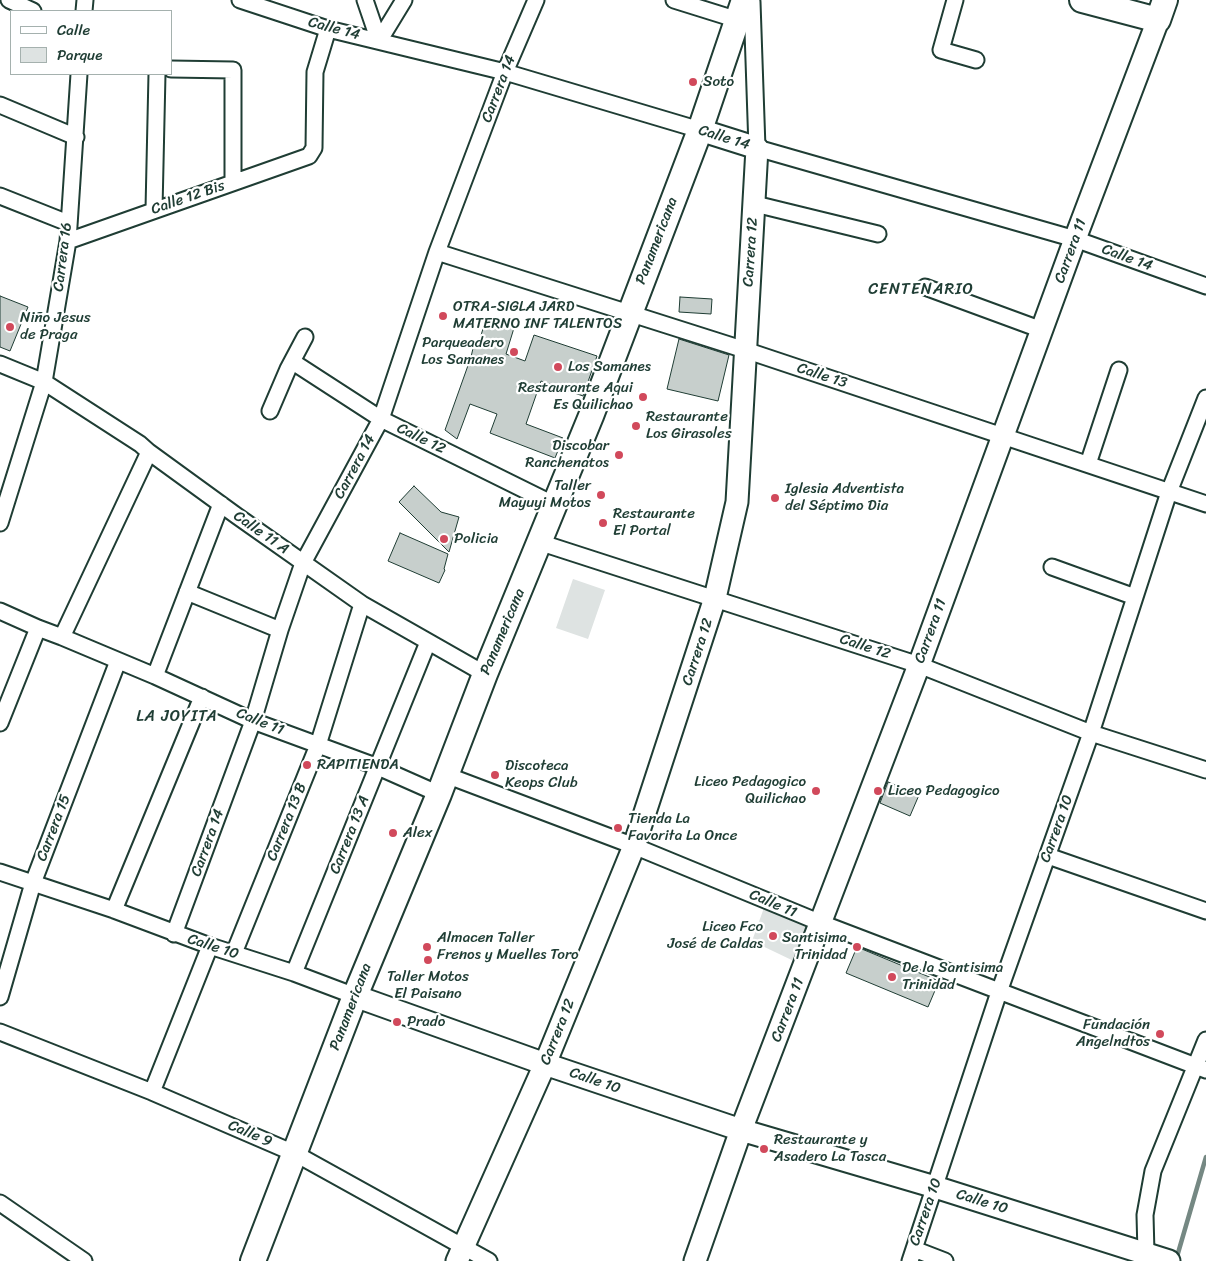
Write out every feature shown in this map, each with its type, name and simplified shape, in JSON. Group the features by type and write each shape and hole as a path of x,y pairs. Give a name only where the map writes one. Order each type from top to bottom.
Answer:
{"main road":[{"path":"1082,0 1162,10"},
{"name":"Panamericana","path":"446,786 485,674 634,314 704,132 747,6"},
{"name":"Panamericana","path":"263,1261 359,997 599,419 634,314"},
{"name":"Panamericana","path":"253,1261 300,1156"}],"street":[{"path":"10,0 31,10"},
{"name":"Calle 14","path":"240,0 328,29 505,72 757,148 1075,239 1206,286"},
{"path":"365,0 379,41"},
{"path":"379,41 404,0"},
{"name":"Carrera 14","path":"174,934 254,721 280,630 303,562 381,419 437,252 505,72 536,0"},
{"path":"674,0 747,6"},
{"path":"955,0 941,50 976,60"},
{"name":"Carrera 12","path":"460,1254 545,1064 634,846 715,598 737,502 755,204 757,148 747,6"},
{"name":"Carrera 11","path":"695,1261 741,1130 919,665 1075,239 1162,10"},
{"name":"Calle 12 Bis","path":"68,241 154,209 309,156 314,148 315,72 328,29"},
{"path":"172,69 233,70 233,182"},
{"name":"Carrera 16","path":"0,523 44,382 68,241 79,75"},
{"path":"154,209 158,75"},
{"path":"0,105 76,136"},
{"path":"0,196 68,223"},
{"path":"755,204 878,234"},
{"name":"Calle 13","path":"437,252 745,350 1206,504"},
{"path":"925,286 1042,330"},
{"path":"270,411 288,369 305,337"},
{"name":"Calle 12","path":"293,362 381,419 555,505"},
{"name":"Calle 11 A","path":"0,364 44,382 140,444 362,604 485,674"},
{"path":"1088,464 1118,370"},
{"name":"Carrera 10","path":"912,1255 998,992 1091,734 1169,492 1206,398"},
{"path":"62,637 149,452"},
{"path":"155,676 221,504"},
{"name":"Calle 12","path":"548,545 919,665 1091,734 1206,769"},
{"path":"1052,567 1135,597"},
{"path":"187,592 280,630"},
{"name":"Carrera 13 B","path":"234,953 318,745 362,604"},
{"name":"Calle 11","path":"0,611 155,676 254,721 378,767 446,786 634,846 821,923 1201,1069"},
{"path":"0,723 38,628"},
{"name":"Carrera 13 A","path":"294,973 428,642"},
{"name":"Carrera 15","path":"0,997 33,883 118,662"},
{"path":"114,910 202,697"},
{"path":"1048,856 1206,911"},
{"name":"Calle 10","path":"0,872 114,910 174,934 294,973 545,1064 741,1130 935,1187 1154,1258"},
{"path":"152,1092 210,946"},
{"name":"Calle 9","path":"0,1032 152,1092 300,1156 460,1254 489,1261"},
{"path":"1154,1258 1145,1215 1153,1171 1201,1069 1206,1040"},
{"path":"0,1203 84,1261"},
{"path":"912,1255 945,1261"}],"green space":[{"path":"573,579 605,590 588,639 556,628"},
{"path":"765,905 817,925 800,964 752,941"}],"building":[{"name":"Niño Jesus de Praga","path":"0,296 28,307 10,351 0,347"},
{"path":"680,297 712,299 711,314 679,312"},
{"path":"486,319 514,328 506,354 525,361 534,335 597,356 583,396 541,381 526,424 563,438 555,458 490,433 497,414 470,404 457,439 445,430 474,344 478,345"},
{"path":"679,339 729,355 718,401 667,389"},
{"path":"414,486 441,512 459,517 449,552 399,502"},
{"path":"400,533 448,554 445,570 439,583 388,561"},
{"path":"888,782 919,795 910,816 880,803"},
{"name":"De la Santisima Trinidad","path":"857,947 939,981 928,1007 846,973"}],"waterway":[{"path":"1176,1260 1206,1157"}],"place":[{"name":"Soto","path":"693,82"},
{"name":"OTRA-SIGLA JARD MATERNO INF TALENTOS","path":"443,316"},
{"name":"Niño Jesus de Praga","path":"10,327"},
{"name":"Parqueadero Los Samanes","path":"514,352"},
{"name":"Los Samanes","path":"558,367"},
{"name":"Restaurante Aqui Es Quilichao","path":"643,397"},
{"name":"Restaurante Los Girasoles","path":"636,426"},
{"name":"Discobar Ranchenatos","path":"619,455"},
{"name":"Taller Mayuyi Motos","path":"601,495"},
{"name":"Iglesia Adventista del Séptimo Dia","path":"775,498"},
{"name":"Restaurante El Portal","path":"603,523"},
{"name":"Policia","path":"444,539"},
{"name":"RAPITIENDA","path":"307,765"},
{"name":"Discoteca Keops Club","path":"495,775"},
{"name":"Liceo Pedagogico Quilichao","path":"816,791"},
{"name":"Liceo Pedagogico","path":"878,791"},
{"name":"Tienda La Favorita La Once","path":"618,828"},
{"name":"Alex","path":"393,833"},
{"name":"Liceo Fco José de Caldas","path":"773,936"},
{"name":"Almacen Taller Frenos y Muelles Toro","path":"427,947"},
{"name":"Santisima Trinidad","path":"857,947"},
{"name":"Taller Motos El Paisano","path":"428,960"},
{"name":"De la Santisima Trinidad","path":"892,977"},
{"name":"Prado","path":"397,1022"},
{"name":"Fundación Angelndtos","path":"1160,1034"},
{"name":"Restaurante y Asadero La Tasca","path":"764,1149"}],"district":[{"name":"CENTENARIO","path":"921,290"},
{"name":"LA JOYITA","path":"177,717"}]}
